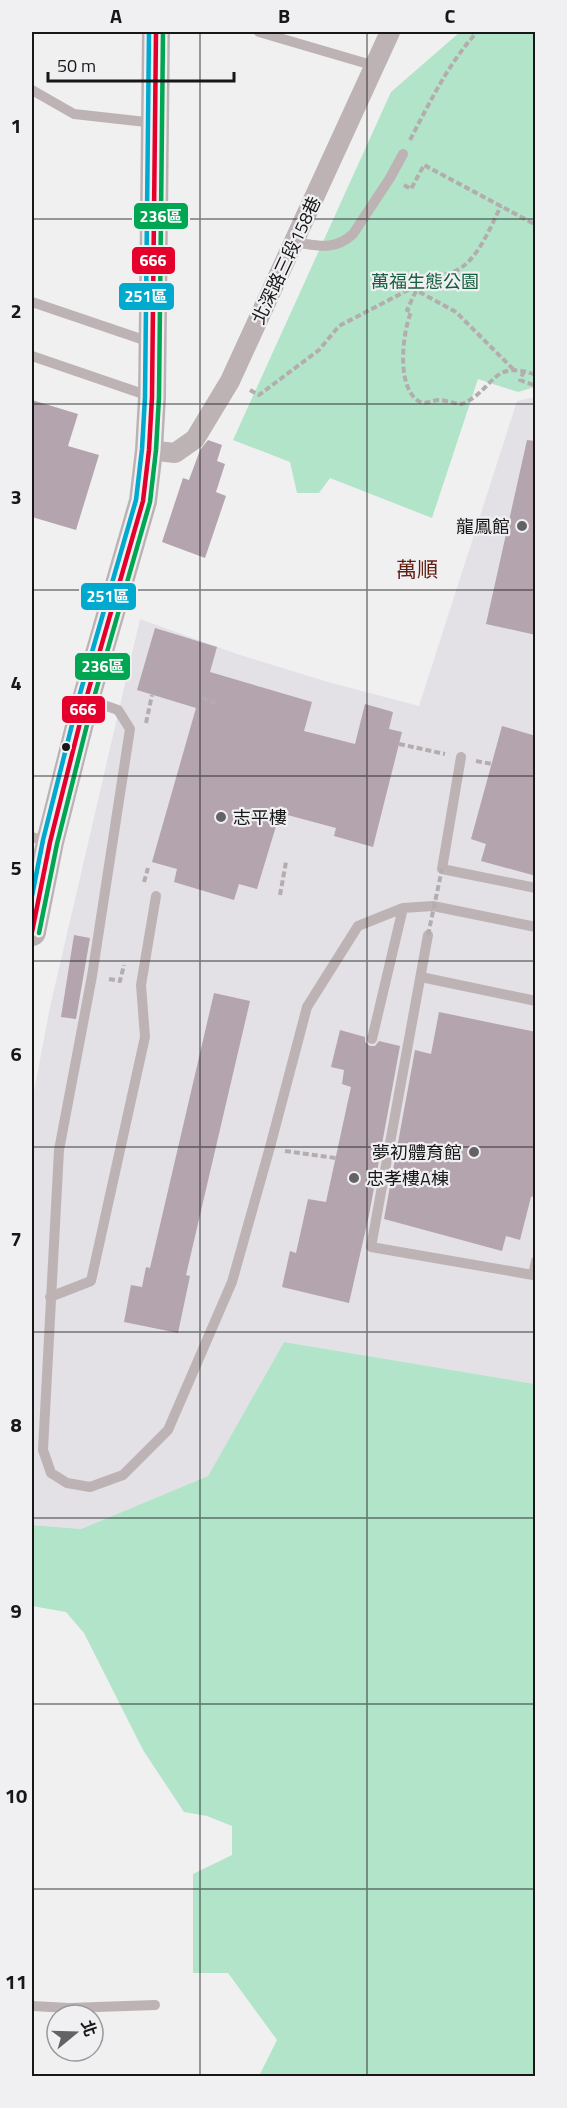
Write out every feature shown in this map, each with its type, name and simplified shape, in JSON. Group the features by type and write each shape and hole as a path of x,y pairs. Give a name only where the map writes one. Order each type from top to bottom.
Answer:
{"main road":[{"path":"32,932 41,840 86,699 144,501 152,397 156,32"}],"street":[{"name":"北深路三段158巷","path":"149,450 175,453 195,439 230,381 390,32"}],"lane":[{"path":"259,32 375,66"},
{"path":"32,90 74,114 155,123"},
{"path":"294,242 330,246 338,245 346,240 384,187 403,154"},
{"path":"32,302 153,343"},
{"path":"32,356 152,397"},
{"path":"86,699 118,710 130,729 92,976 59,1150 43,1450 51,1473 67,1483 90,1487 123,1475 168,1430 232,1282 307,1007 358,926 403,908 433,906 536,927"},
{"path":"461,758 442,869 536,888"},
{"path":"50,1297 91,1281 145,1037 141,985 156,896"},
{"path":"372,1039 403,908"},
{"path":"428,935 371,1247 533,1275 536,1261"},
{"path":"421,977 536,1000"},
{"path":"32,2006 69,2008 154,2005"}],"path":[{"path":"403,154 449,67 477,32"},
{"path":"411,189 424,165 536,225"},
{"path":"501,206 470,259 457,270 421,281 414,290 407,310 411,312 405,326 404,369 412,395 424,403 441,400 462,404 483,390 502,372 514,370 536,375"},
{"path":"259,395 319,350 339,326 414,290"},
{"path":"414,290 456,312 514,370"},
{"path":"524,371 520,381 536,386"},
{"path":"202,698 217,704"},
{"path":"280,895 286,862"},
{"path":"142,891 148,868"},
{"path":"428,935 442,869"},
{"path":"92,976 120,981 126,958"},
{"path":"278,1150 336,1158"}],"shaded area":[{"path":"535,397 535,1384 284,1342 208,1476 81,1529 32,1525 32,1102 50,1007 140,619 237,654 328,682 419,706 517,401"}],"green space":[{"name":"萬福生態公園","path":"460,32 535,32 535,387 518,392 478,379 432,518 330,478 319,493 297,493 290,462 233,440 391,92"},
{"path":"284,1342 535,1384 535,2076 259,2076 277,2040 228,1973 193,1973 193,1874 232,1855 232,1826 207,1816 184,1812 143,1750 84,1633 66,1612 32,1606 32,1525 81,1529 208,1476"}],"building":[{"path":"32,400 78,414 68,446 99,455 76,530 32,517"},
{"path":"208,440 222,445 217,461 225,464 216,492 226,496 205,558 162,542 183,478 189,480 200,450"},
{"name":"龍鳳館","path":"527,440 536,441 536,635 486,624"},
{"path":"155,628 217,647 210,672 312,702 304,731 355,744 365,704 393,712 389,729 402,732 373,847 334,836 336,828 280,813 257,889 239,884 234,900 174,882 177,869 152,862 196,708 137,690"},
{"path":"502,726 536,736 536,876 481,861 486,844 471,839"},
{"path":"74,935 90,938 76,1019 61,1017"},
{"path":"214,993 250,1001 186,1275 190,1276 178,1333 124,1322 131,1285 142,1287 146,1267 150,1268"},
{"name":"夢初體育館","path":"439,1012 536,1032 536,1195 531,1197 520,1240 506,1236 502,1251 384,1219 415,1050 431,1054"},
{"name":"忠孝樓A棟","path":"340,1030 365,1037 365,1042 370,1046 375,1046 379,1041 400,1046 369,1215 349,1303 282,1287 290,1251 296,1253 308,1199 326,1202 351,1087 342,1084 344,1070 331,1067"}],"transit line":[{"name":"251區","path":"32,896 43,840 79,697 136,500 145,397 149,32"},
{"name":"666","path":"32,932 50,842 86,699 143,501 152,397 156,32"},
{"name":"236區","path":"39,933 57,844 93,701 150,502 159,397 163,32"}],"place":[{"name":"龍鳳館","path":"522,526"},
{"name":"志平樓","path":"221,817"},
{"name":"夢初體育館","path":"474,1152"},
{"name":"忠孝樓A棟","path":"354,1178"}],"district":[{"name":"萬順","path":"417,569"}]}
